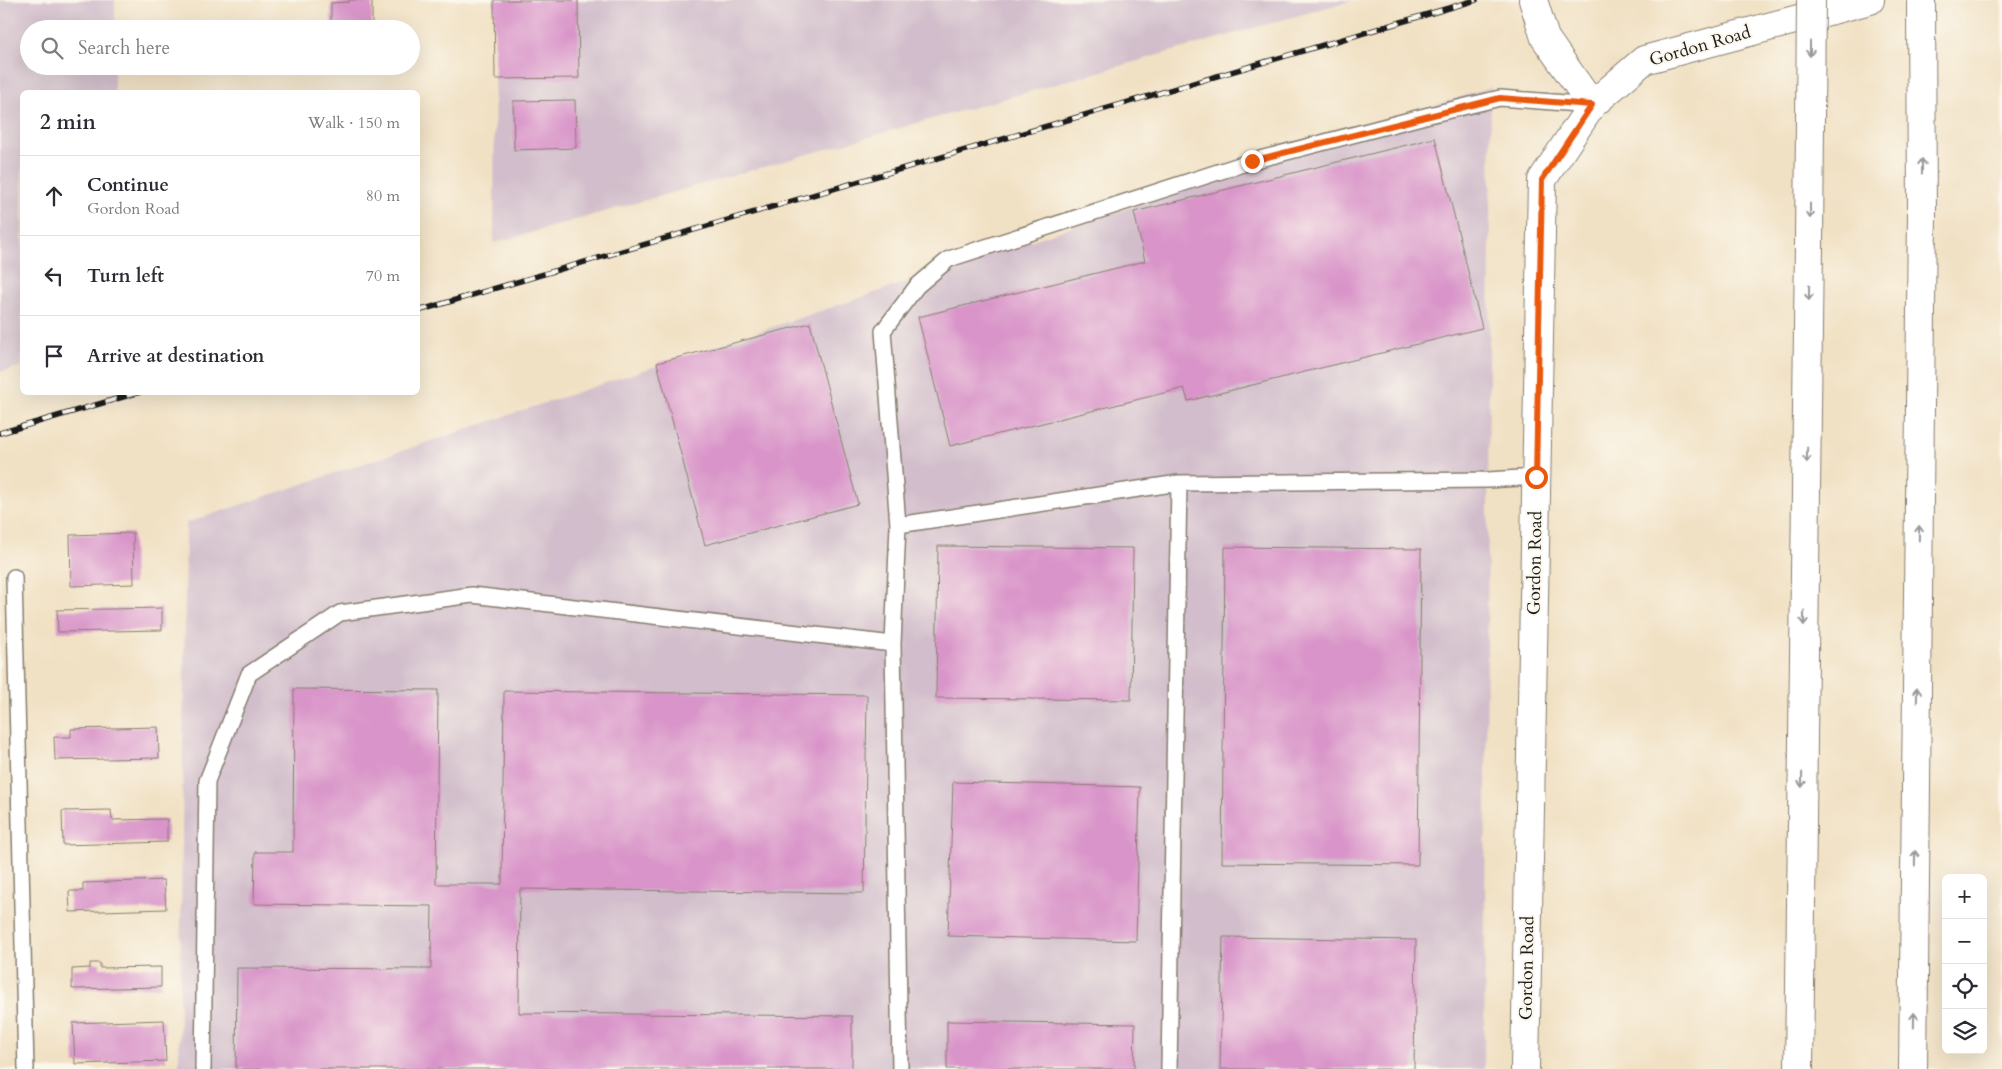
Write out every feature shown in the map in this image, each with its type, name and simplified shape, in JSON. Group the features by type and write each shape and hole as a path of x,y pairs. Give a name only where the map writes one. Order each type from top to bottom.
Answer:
{"main road":[{"path":"1533,0 1546,38 1592,105"},
{"path":"1799,1069 1810,244 1811,0"},
{"name":"Gordon Road","path":"1525,1069 1542,180 1592,105 1644,60 1870,0"},
{"path":"1913,1069 1922,215 1921,0"},
{"path":"1783,1069 1800,887"}],"lane":[{"path":"900,1069 893,644 898,525 883,331 917,286 949,259 1252,161 1434,113 1500,98 1592,105"},
{"path":"898,525 1179,483 1488,480 1536,477"},
{"path":"1168,1069 1179,483"},
{"path":"14,577 26,1069"},
{"path":"203,1069 207,781 249,674 340,613 472,595 893,644"}],"shaded area":[{"path":"0,0 115,0 115,20 20,20 20,75 114,75 114,90 20,90 20,367 0,372"},
{"path":"495,0 1353,0 494,243"},
{"path":"1491,87 1484,1069 179,1069 186,523"}],"building":[{"path":"349,0 372,0 372,20 331,20 331,3 349,2"},
{"path":"494,0 578,0 579,78 495,79"},
{"path":"575,100 576,148 514,150 513,101"},
{"path":"1435,138 1482,328 1188,401 1184,388 950,446 918,317 1145,261 1134,212"},
{"path":"810,323 858,504 705,545 657,363"},
{"path":"133,533 134,584 71,586 70,535"},
{"path":"938,546 1133,548 1131,700 936,698"},
{"path":"1225,547 1421,549 1418,865 1222,863"},
{"path":"162,608 162,630 58,632 57,610"},
{"path":"294,689 438,690 436,884 502,884 504,691 867,695 864,893 520,889 519,1013 852,1016 852,1069 236,1069 237,968 431,969 432,906 254,904 255,852 293,852"},
{"path":"158,727 159,758 55,760 54,737 71,737 71,729"},
{"path":"953,782 1140,787 1136,941 948,936"},
{"path":"111,810 112,820 167,819 167,842 63,845 62,811"},
{"path":"164,880 166,909 70,912 69,891 83,891 83,883"},
{"path":"1223,937 1416,940 1414,1069 1220,1069"},
{"path":"90,963 100,963 100,968 161,967 161,987 72,989 72,969 90,968"},
{"path":"164,1020 166,1061 75,1064 73,1023"},
{"path":"947,1021 1135,1024 1134,1069 947,1069"}],"railway":[{"path":"420,310 1476,0"},
{"path":"0,433 130,395"}],"route":[{"path":"1252,161 1500,98 1592,105 1542,180 1536,477"}]}
